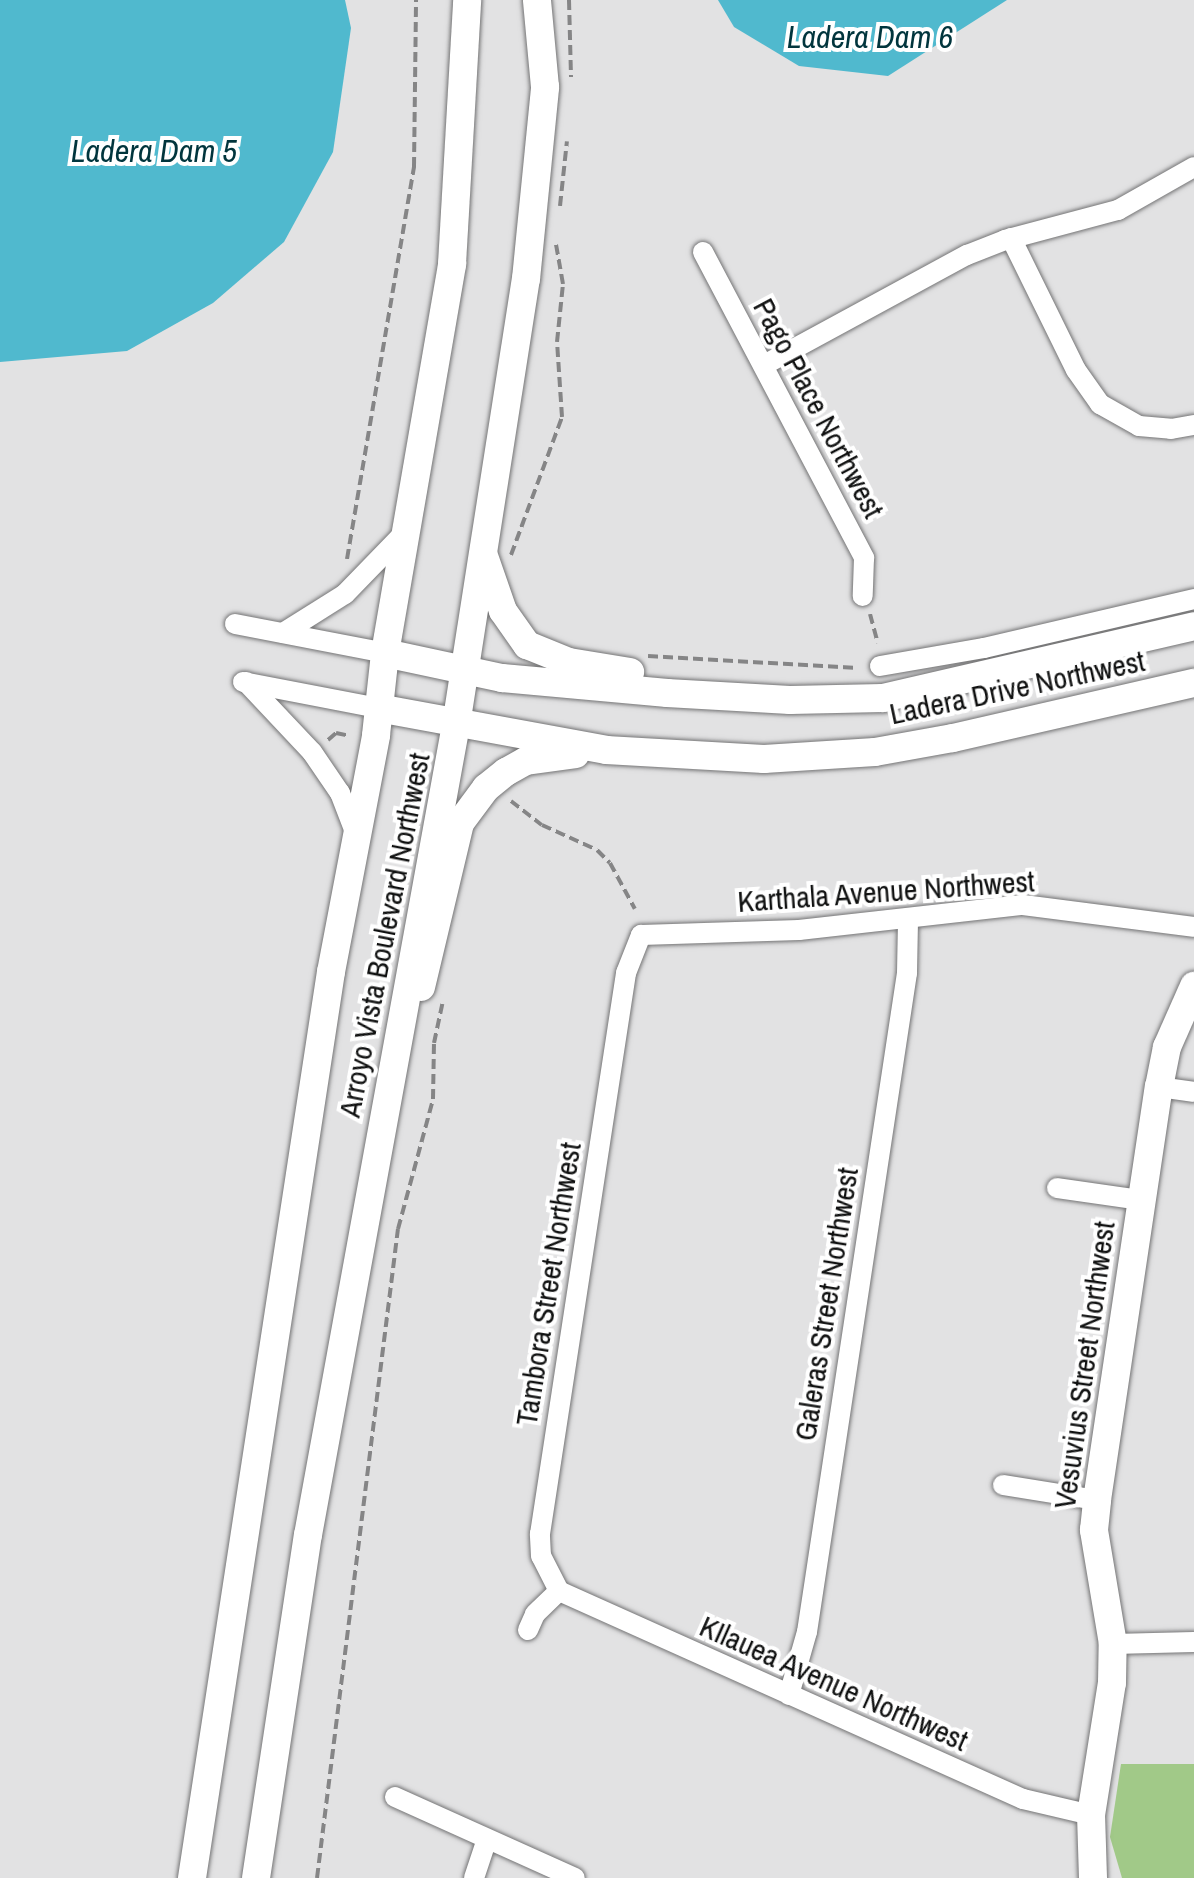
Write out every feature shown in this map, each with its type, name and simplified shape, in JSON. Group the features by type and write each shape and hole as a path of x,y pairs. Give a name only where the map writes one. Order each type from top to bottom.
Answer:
{"main road":[{"name":"Arroyo Vista Boulevard Northwest","path":"192,1878 330,972 452,264 467,0"},
{"name":"Arroyo Vista Boulevard Northwest","path":"256,1878 308,1535 456,725 526,279 545,87 536,0"},
{"path":"482,550 503,611 527,645 569,662 672,679 707,695"},
{"name":"Ladera Drive Northwest","path":"386,653 502,678 790,700 884,698 1194,626"},
{"name":"Ladera Drive Northwest","path":"378,708 606,750 764,759 876,752 1020,725 1125,695 1194,683"},
{"path":"402,1011 426,981 460,823 486,788 526,761 606,750"},
{"name":"Vesuvius Street Northwest","path":"1094,1878 1091,1815 1112,1682 1113,1644 1094,1530 1097,1500 1159,1087 1168,1047 1194,986"}],"street":[{"path":"764,365 867,306 1011,238 1118,210 1194,167"},
{"path":"1011,238 1076,370 1100,404 1140,426 1194,425"},
{"name":"Pago Place Northwest","path":"703,252 864,558 863,596"},
{"path":"283,634 346,594 407,531"},
{"path":"880,666 984,648 1194,599"},
{"path":"235,624 386,653"},
{"path":"356,837 340,793 312,752 240,681 378,708"},
{"name":"Karthala Avenue Northwest","path":"641,935 798,930 1023,906 1194,927"},
{"name":"Galeras Street Northwest","path":"788,1695 810,1613 907,973 908,920"},
{"name":"Tambora Street Northwest","path":"559,1591 541,1556 540,1534 626,974 641,935"},
{"path":"1159,1087 1194,1092"},
{"path":"1058,1188 1140,1200"},
{"path":"1003,1484 1097,1500"},
{"path":"528,1630 534,1614 559,1591"},
{"name":"KIlauea Avenue Northwest","path":"559,1591 1022,1799 1091,1815"},
{"path":"1113,1644 1194,1642"},
{"path":"395,1797 575,1878"},
{"path":"474,1878 487,1838"}],"path":[{"path":"343,566 354,538 414,167 416,0"},
{"path":"569,0 571,86"},
{"path":"560,208 567,136"},
{"path":"507,566 562,416 557,342 563,284 556,248 558,228"},
{"path":"639,655 839,670 880,666 877,635 863,596"},
{"path":"324,742 336,733 350,736"},
{"path":"502,792 542,825 597,850 610,863 635,909"},
{"path":"316,1878 398,1228 431,1111 434,1044 444,990"}],"green space":[{"path":"1121,1764 1194,1764 1194,1878 1122,1878 1110,1837"}],"water":[{"name":"Ladera Dam 5","path":"0,0 345,0 351,28 333,152 284,242 213,303 127,351 0,362"},
{"name":"Ladera Dam 6","path":"718,0 1007,0 888,76 799,66 734,27"}]}
